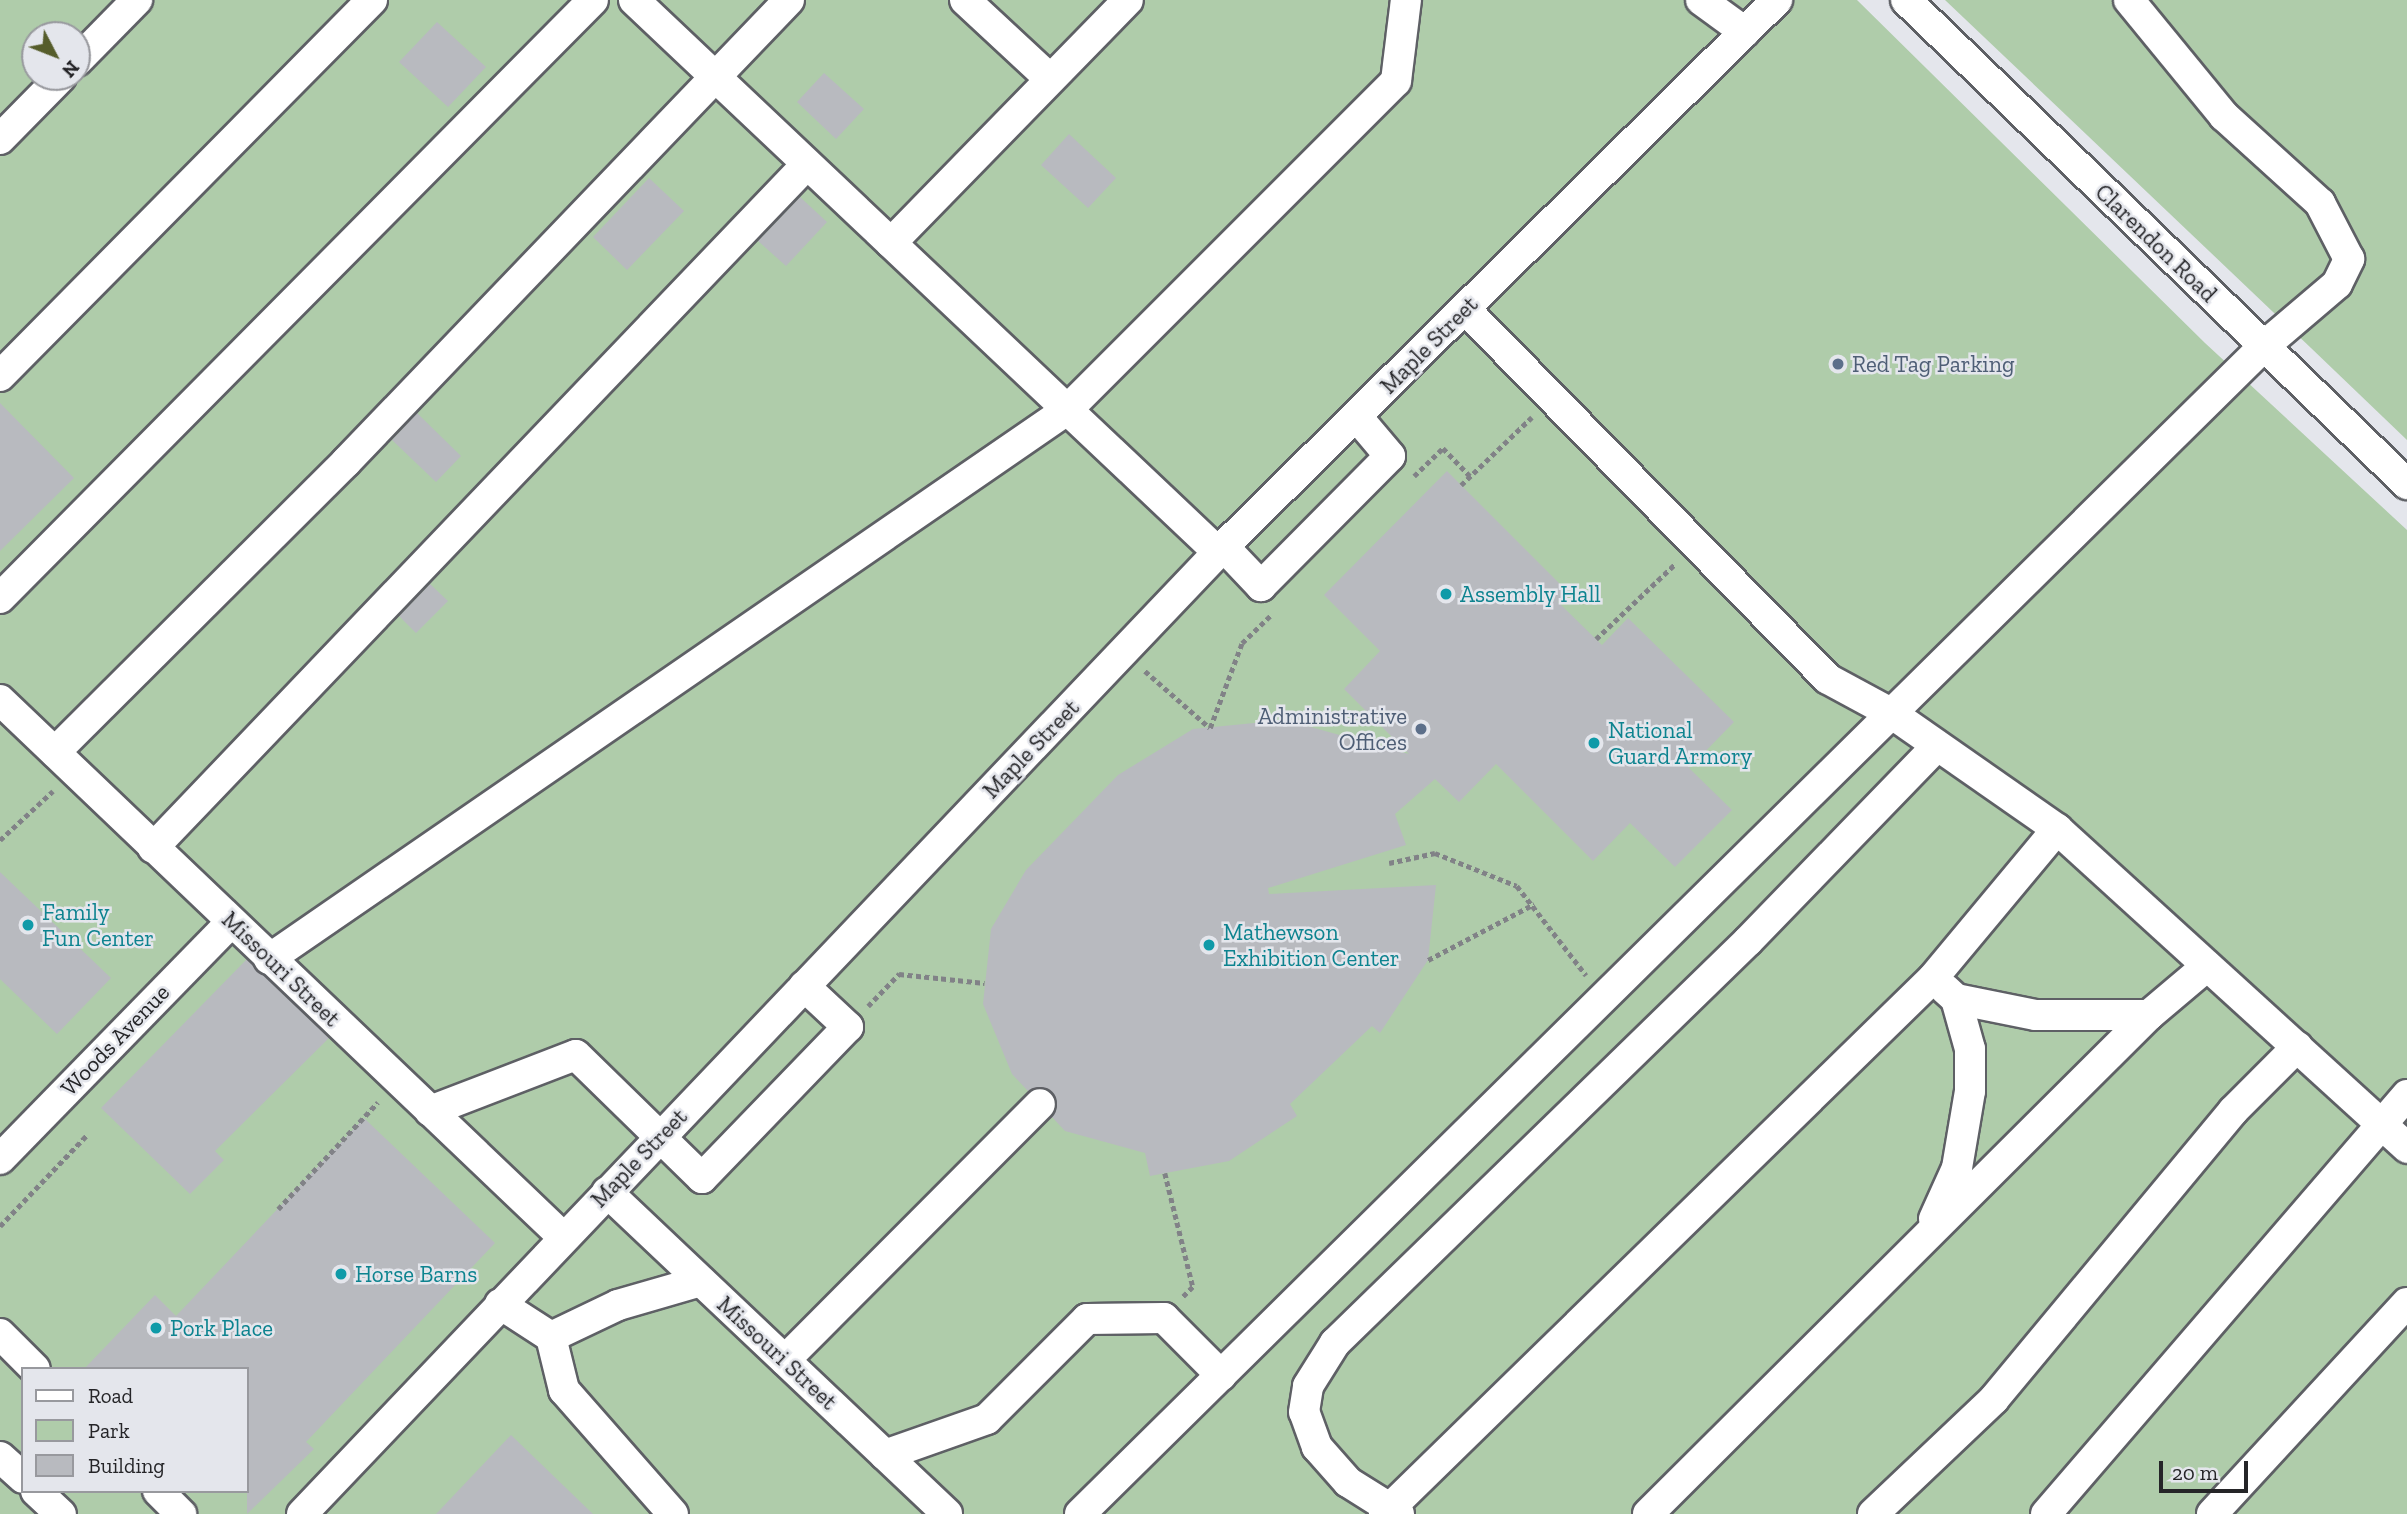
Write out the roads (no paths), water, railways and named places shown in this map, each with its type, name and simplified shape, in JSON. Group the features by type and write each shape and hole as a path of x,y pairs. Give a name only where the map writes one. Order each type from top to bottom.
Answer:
{"street":[{"path":"91,47 137,0"},
{"path":"0,376 372,0"},
{"path":"0,598 593,0"},
{"path":"634,0 1068,410 1261,586 1390,456 1357,417"},
{"path":"64,762 789,0"},
{"path":"965,0 1049,78"},
{"path":"891,243 1128,0"},
{"path":"269,959 1068,410 1396,81 1406,0"},
{"path":"1701,0 1745,32"},
{"name":"Maple Street","path":"302,1514 1221,549 1777,0"},
{"name":"Clarendon Road","path":"1906,0 2263,346 2405,479"},
{"path":"1080,1514 2263,346 2337,284 2349,258 2320,203 2224,117 2129,0"},
{"path":"4,127 45,91"},
{"path":"153,848 807,164"},
{"path":"1465,309 1828,679 1891,713 2057,829 2407,1148"},
{"name":"Missouri Street","path":"0,700 563,1237"},
{"path":"1937,746 1748,941 1335,1343 1308,1386 1304,1412 1317,1447 1348,1482 1391,1512 1933,978 2057,829"},
{"name":"Woods Avenue","path":"0,1159 231,922"},
{"path":"1648,1514 2149,1015 2207,965"},
{"path":"1933,978 1956,999 2035,1015 2149,1015"},
{"path":"430,1111 576,1055 658,1139 702,1178 848,1027 804,986"},
{"path":"1928,1234 1957,1168 1970,1091 1970,1049 1956,999"},
{"path":"1873,1514 1994,1399 2233,1111 2297,1047"},
{"path":"2046,1514 2407,1095"},
{"path":"785,1360 1040,1104"},
{"name":"Missouri Street","path":"607,1192 947,1514"},
{"path":"551,1337 618,1305 701,1281"},
{"path":"2212,1514 2407,1303"},
{"path":"500,1304 551,1337 564,1390 673,1514"},
{"path":"885,1455 987,1419 1087,1319 1164,1318 1221,1375"},
{"path":"0,1334 33,1367"},
{"path":"0,1457 21,1476"},
{"path":"38,1493 61,1514"},
{"path":"160,1493 181,1514"}],"place":[{"name":"Red Tag Parking","path":"1838,364"},
{"name":"Assembly Hall","path":"1446,594"},
{"name":"Administrative Offices","path":"1421,729"},
{"name":"National Guard Armory","path":"1594,743"},
{"name":"Family Fun Center","path":"28,925"},
{"name":"Mathewson Exhibition Center","path":"1209,945"},
{"name":"Horse Barns","path":"341,1274"},
{"name":"Pork Place","path":"156,1328"}]}
